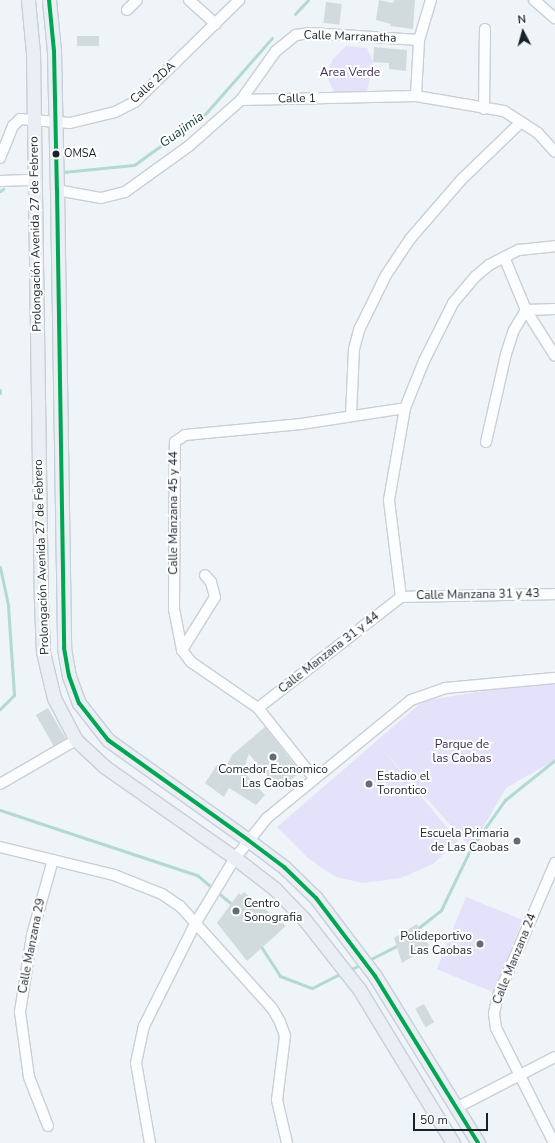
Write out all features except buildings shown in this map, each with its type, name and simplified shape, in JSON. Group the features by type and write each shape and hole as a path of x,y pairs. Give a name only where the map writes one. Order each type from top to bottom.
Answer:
{"main road":[{"name":"Prolongación Avenida 27 de Febrero","path":"28,0 34,119 43,652 54,698 76,740 105,767 235,858 275,889 331,951 359,989 453,1143"},
{"name":"Prolongación Avenida 27 de Febrero","path":"49,0 57,190 64,648 69,676 79,703 108,740 284,867 316,898 375,976 478,1143"}],"street":[{"path":"126,10 137,0"},
{"path":"189,0 216,24 239,0"},
{"path":"416,96 419,40 431,0"},
{"path":"534,0 555,18"},
{"name":"Calle 2DA","path":"55,124 115,112 135,102 216,24"},
{"path":"484,108 486,28"},
{"name":"Calle Marranatha","path":"241,100 276,51 296,35 310,33 419,40"},
{"name":"Calle 1","path":"241,100 416,96 504,111 538,133 555,152"},
{"path":"57,190 96,198 114,197 125,192 189,146 241,100"},
{"path":"0,158 16,122 34,119 55,124"},
{"path":"351,415 354,349 359,330 386,276 410,239 462,179 521,122"},
{"path":"0,181 34,180"},
{"path":"401,597 389,500 404,408 453,303 476,276 504,257 519,250 555,246"},
{"path":"504,257 526,310 555,356"},
{"path":"526,310 555,309"},
{"path":"486,442 506,354 514,330 526,310"},
{"name":"Calle Manzana 45 y 44","path":"182,650 174,609 175,442 185,435 301,424 351,415 404,408"},
{"path":"205,575 211,582 215,597 182,650 192,662 258,708 313,777"},
{"name":"Calle Manzana 31 y 43","path":"401,597 555,594"},
{"name":"Calle Manzana 31 y 44","path":"258,708 401,597"},
{"path":"150,1143 136,1063 138,1042 195,924 235,858 267,818 313,777 411,700 427,692 445,688 555,678"},
{"path":"0,784 76,740"},
{"path":"0,847 114,875 162,894 180,906 272,1008 280,1022 285,1036 277,1100 287,1143"},
{"name":"Calle Manzana 29","path":"48,1126 29,1077 20,1012 30,949 53,860"},
{"name":"Calle Manzana 24","path":"554,1143 496,1028 494,1013 498,996 555,863"},
{"path":"456,1108 521,1076 555,1057"}],"green space":[{"name":"Area Verde","path":"346,46 367,48 373,62 366,96 336,97 326,74 333,59"},
{"name":"Parque de las Caobas","path":"555,679 555,760 506,788 471,848 385,752 458,841 433,864 401,878 363,883 336,877 309,859 277,827 423,701"},
{"name":"Polideportivo Las Caobas","path":"466,897 523,920 493,992 437,969"}],"waterway":[{"name":"Guajimia","path":"295,14 308,0"},
{"name":"Guajimia","path":"63,172 134,165 206,113 272,38"},
{"path":"0,567 8,606 14,695 0,709"},
{"path":"417,929 441,910 471,848 505,800 555,760"},
{"path":"0,810 197,875 234,906"},
{"path":"260,945 280,976 312,988 342,973"},
{"path":"367,961 399,945"},
{"path":"349,970 362,964"}],"transit line":[{"path":"49,0 54,51 64,648 69,676 79,703 108,740 284,867 316,898 375,976 478,1143"}],"place":[{"name":"OMSA","path":"56,154"},
{"name":"Comedor Economico Las Caobas","path":"273,757"},
{"name":"Estadio el Torontico","path":"369,784"},
{"name":"Escuela Primaria de Las Caobas","path":"517,841"},
{"name":"Centro Sonografia","path":"236,911"},
{"name":"Polideportivo Las Caobas","path":"480,944"}]}
